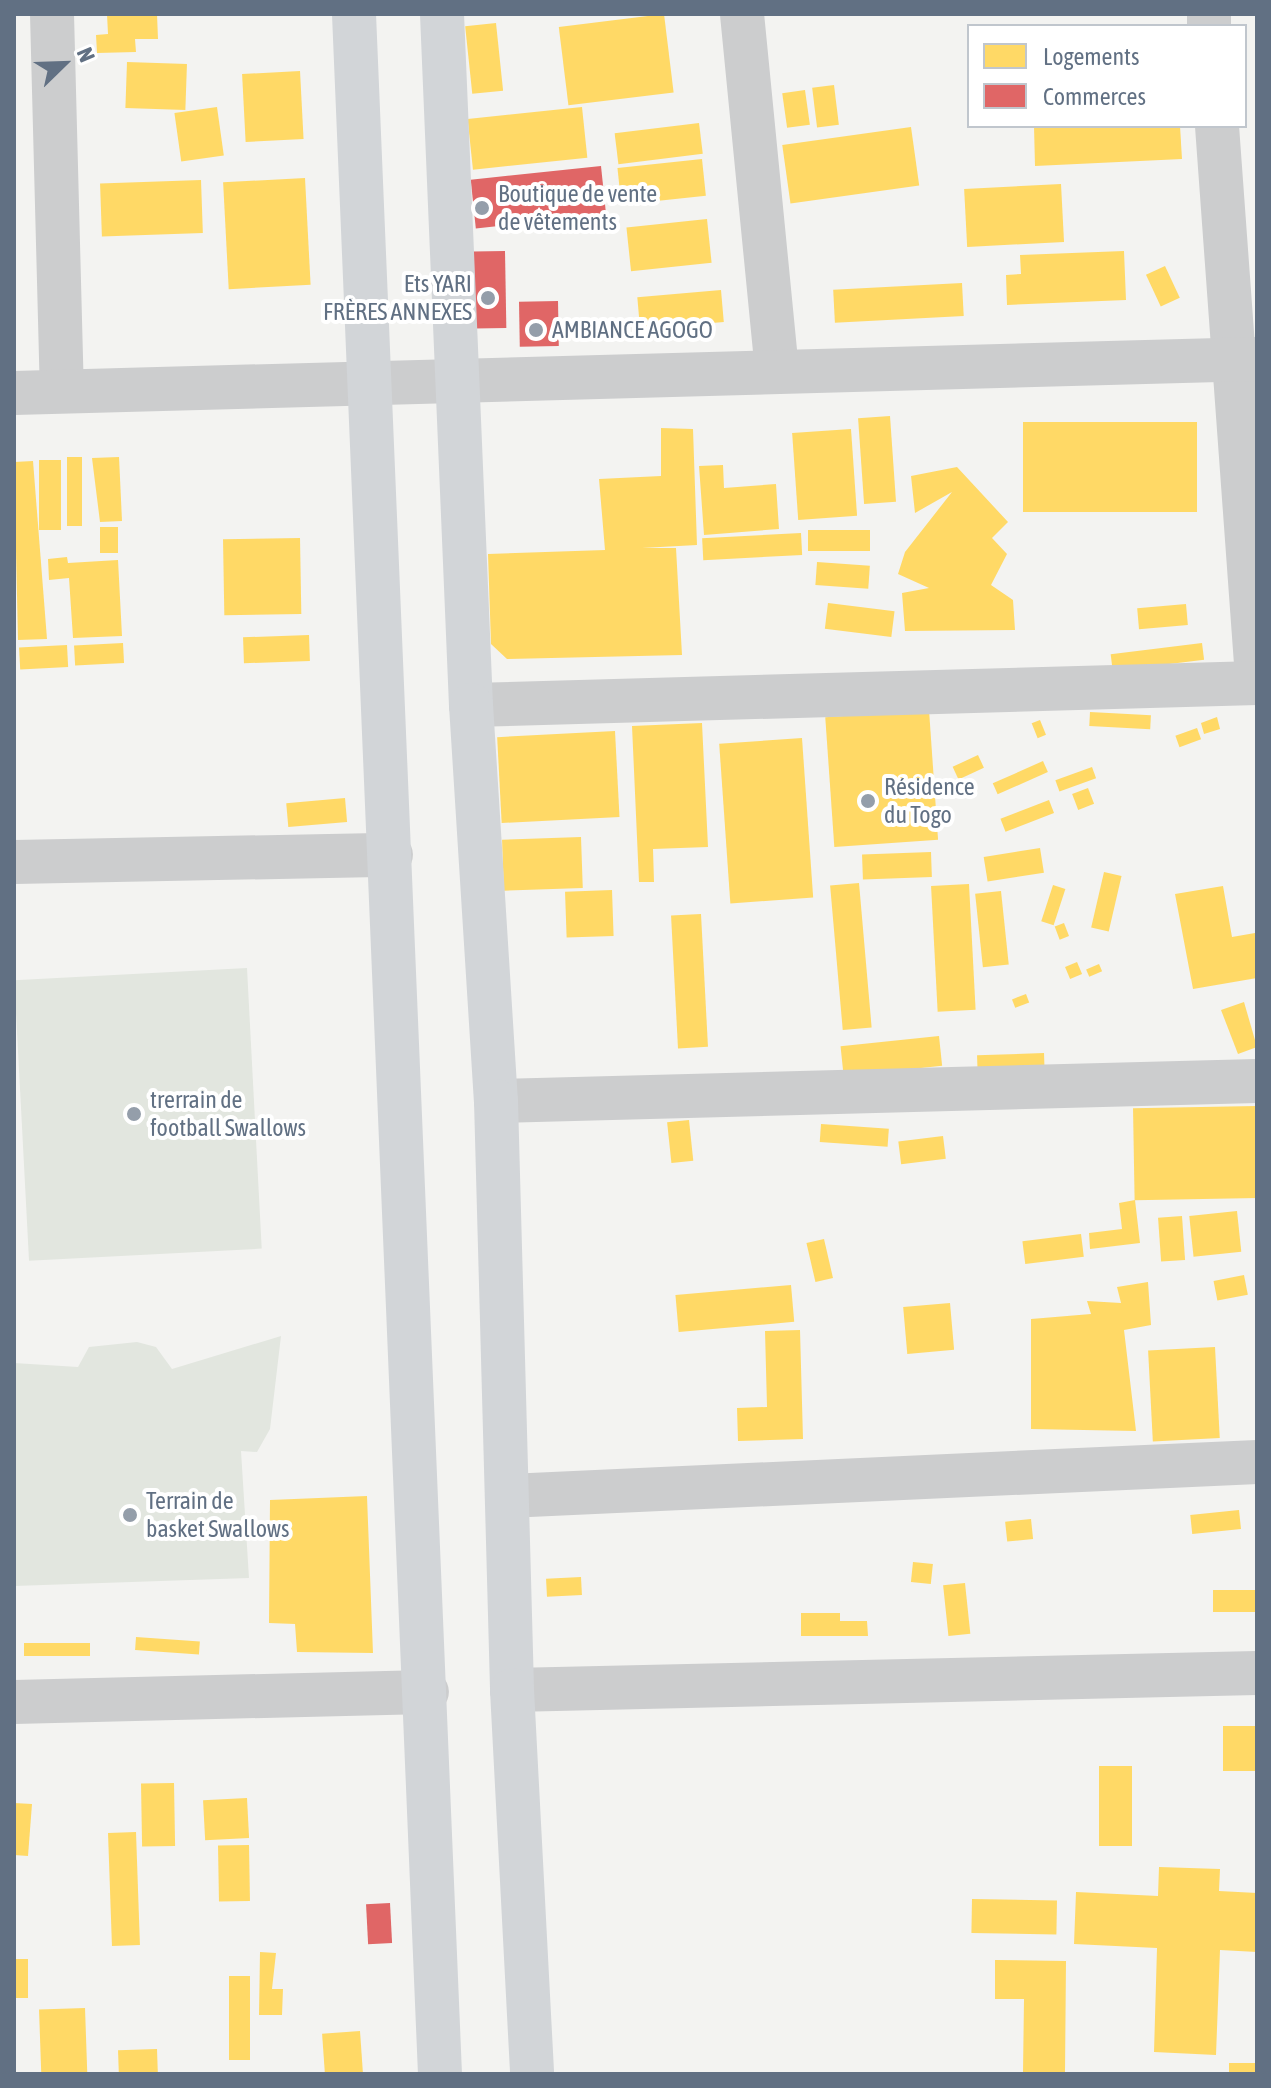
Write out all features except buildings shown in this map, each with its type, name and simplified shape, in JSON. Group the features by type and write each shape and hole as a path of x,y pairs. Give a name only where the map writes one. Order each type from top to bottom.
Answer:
{"main road":[{"path":"354,14 366,383 391,855 440,2074"},
{"path":"442,14 471,705 496,1101 512,1690 532,2074"}],"street":[{"path":"52,14 62,391"},
{"path":"742,14 777,370"},
{"path":"471,705 1257,680 1246,359 1217,128"},
{"path":"14,393 1246,359"},
{"path":"14,862 391,855"},
{"path":"496,1101 1257,1081"},
{"path":"507,1496 1257,1462"},
{"path":"512,1690 1257,1673"},
{"path":"14,1702 427,1692"}],"shaded area":[{"name":"trerrain de football Swallows","path":"247,968 262,1249 29,1261 14,980"},
{"name":"Terrain de basket Swallows","path":"281,1336 270,1429 257,1452 241,1451 249,1578 14,1586 14,1363 78,1367 89,1347 137,1342 156,1347 172,1369"}],"place":[{"name":"Boutique de vente de vêtements","path":"482,208"},
{"name":"Ets YARI FRÈRES ANNEXES","path":"488,298"},
{"name":"AMBIANCE AGOGO","path":"536,330"},
{"name":"Résidence du Togo","path":"868,801"},
{"name":"trerrain de football Swallows","path":"134,1114"},
{"name":"Terrain de basket Swallows","path":"130,1515"}]}
